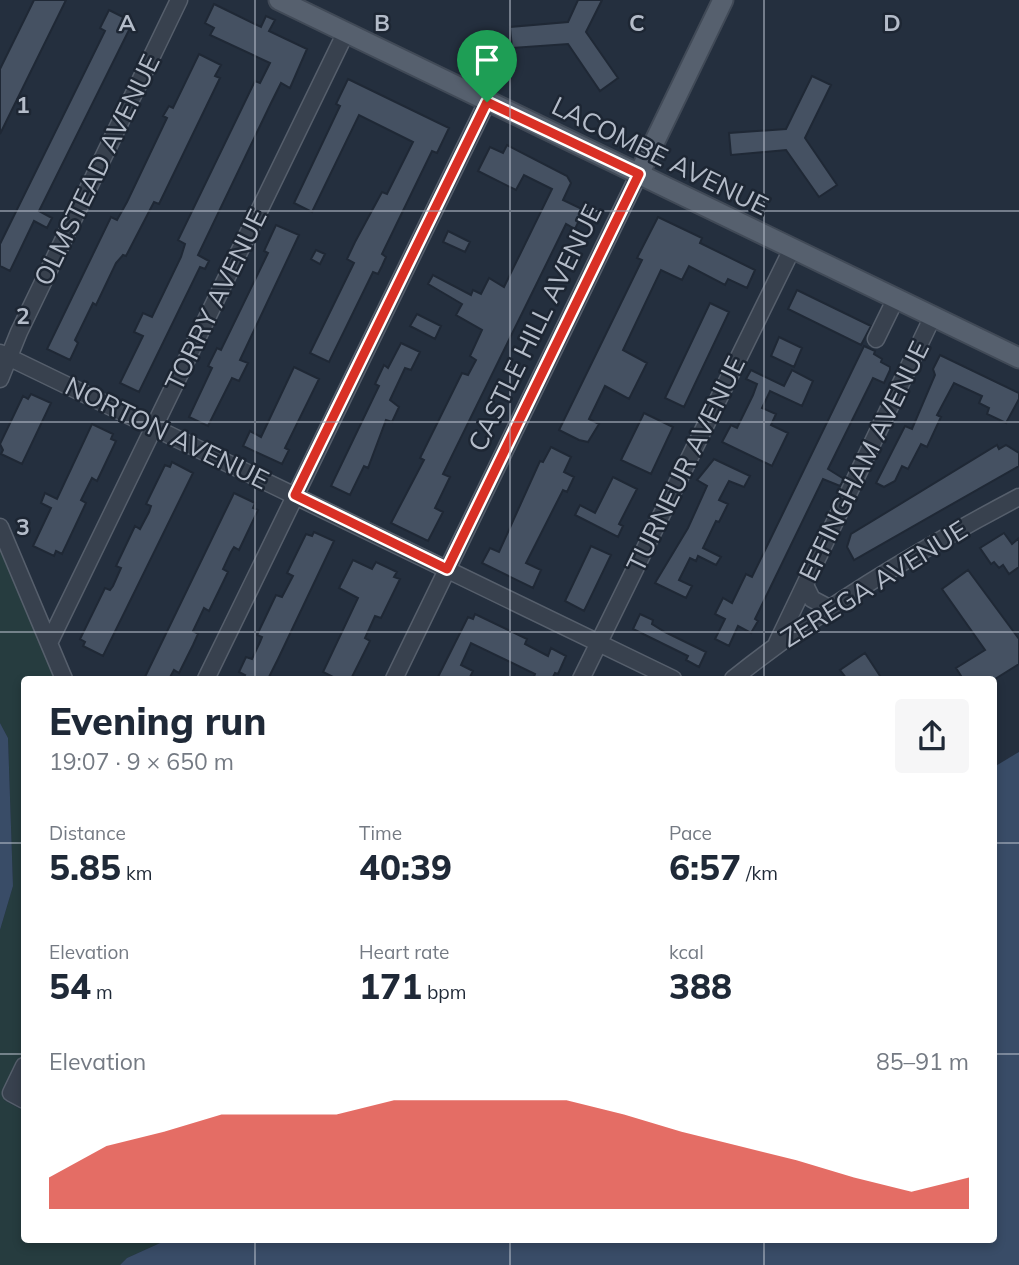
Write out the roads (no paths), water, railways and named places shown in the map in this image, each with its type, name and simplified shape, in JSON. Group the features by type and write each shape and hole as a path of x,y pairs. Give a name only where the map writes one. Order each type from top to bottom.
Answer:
{"main road":[{"name":"LACOMBE AVENUE","path":"279,0 1019,358"},
{"name":"CASTLE HILL AVENUE","path":"639,174 723,0"}],"street":[{"name":"OLMSTEAD AVENUE","path":"0,379 5,355 19,332 179,0"},
{"name":"TORRY AVENUE","path":"49,643 346,33"},
{"path":"207,676 487,102"},
{"name":"CASTLE HILL AVENUE","path":"395,676 639,174"},
{"name":"TURNEUR AVENUE","path":"582,676 792,249"},
{"path":"876,339 896,298"},
{"name":"EFFINGHAM AVENUE","path":"777,643 933,316"},
{"name":"NORTON AVENUE","path":"5,355 667,676"},
{"name":"ZEREGA AVENUE","path":"737,676 777,643 941,540 1019,497"},
{"path":"0,527 63,676"},
{"path":"805,584 812,599 831,609"}],"water":[{"path":"0,723 8,738 13,886 0,930"},
{"path":"1019,752 1019,1265 120,1265 127,1258 160,1243 997,1243 997,765"}]}
